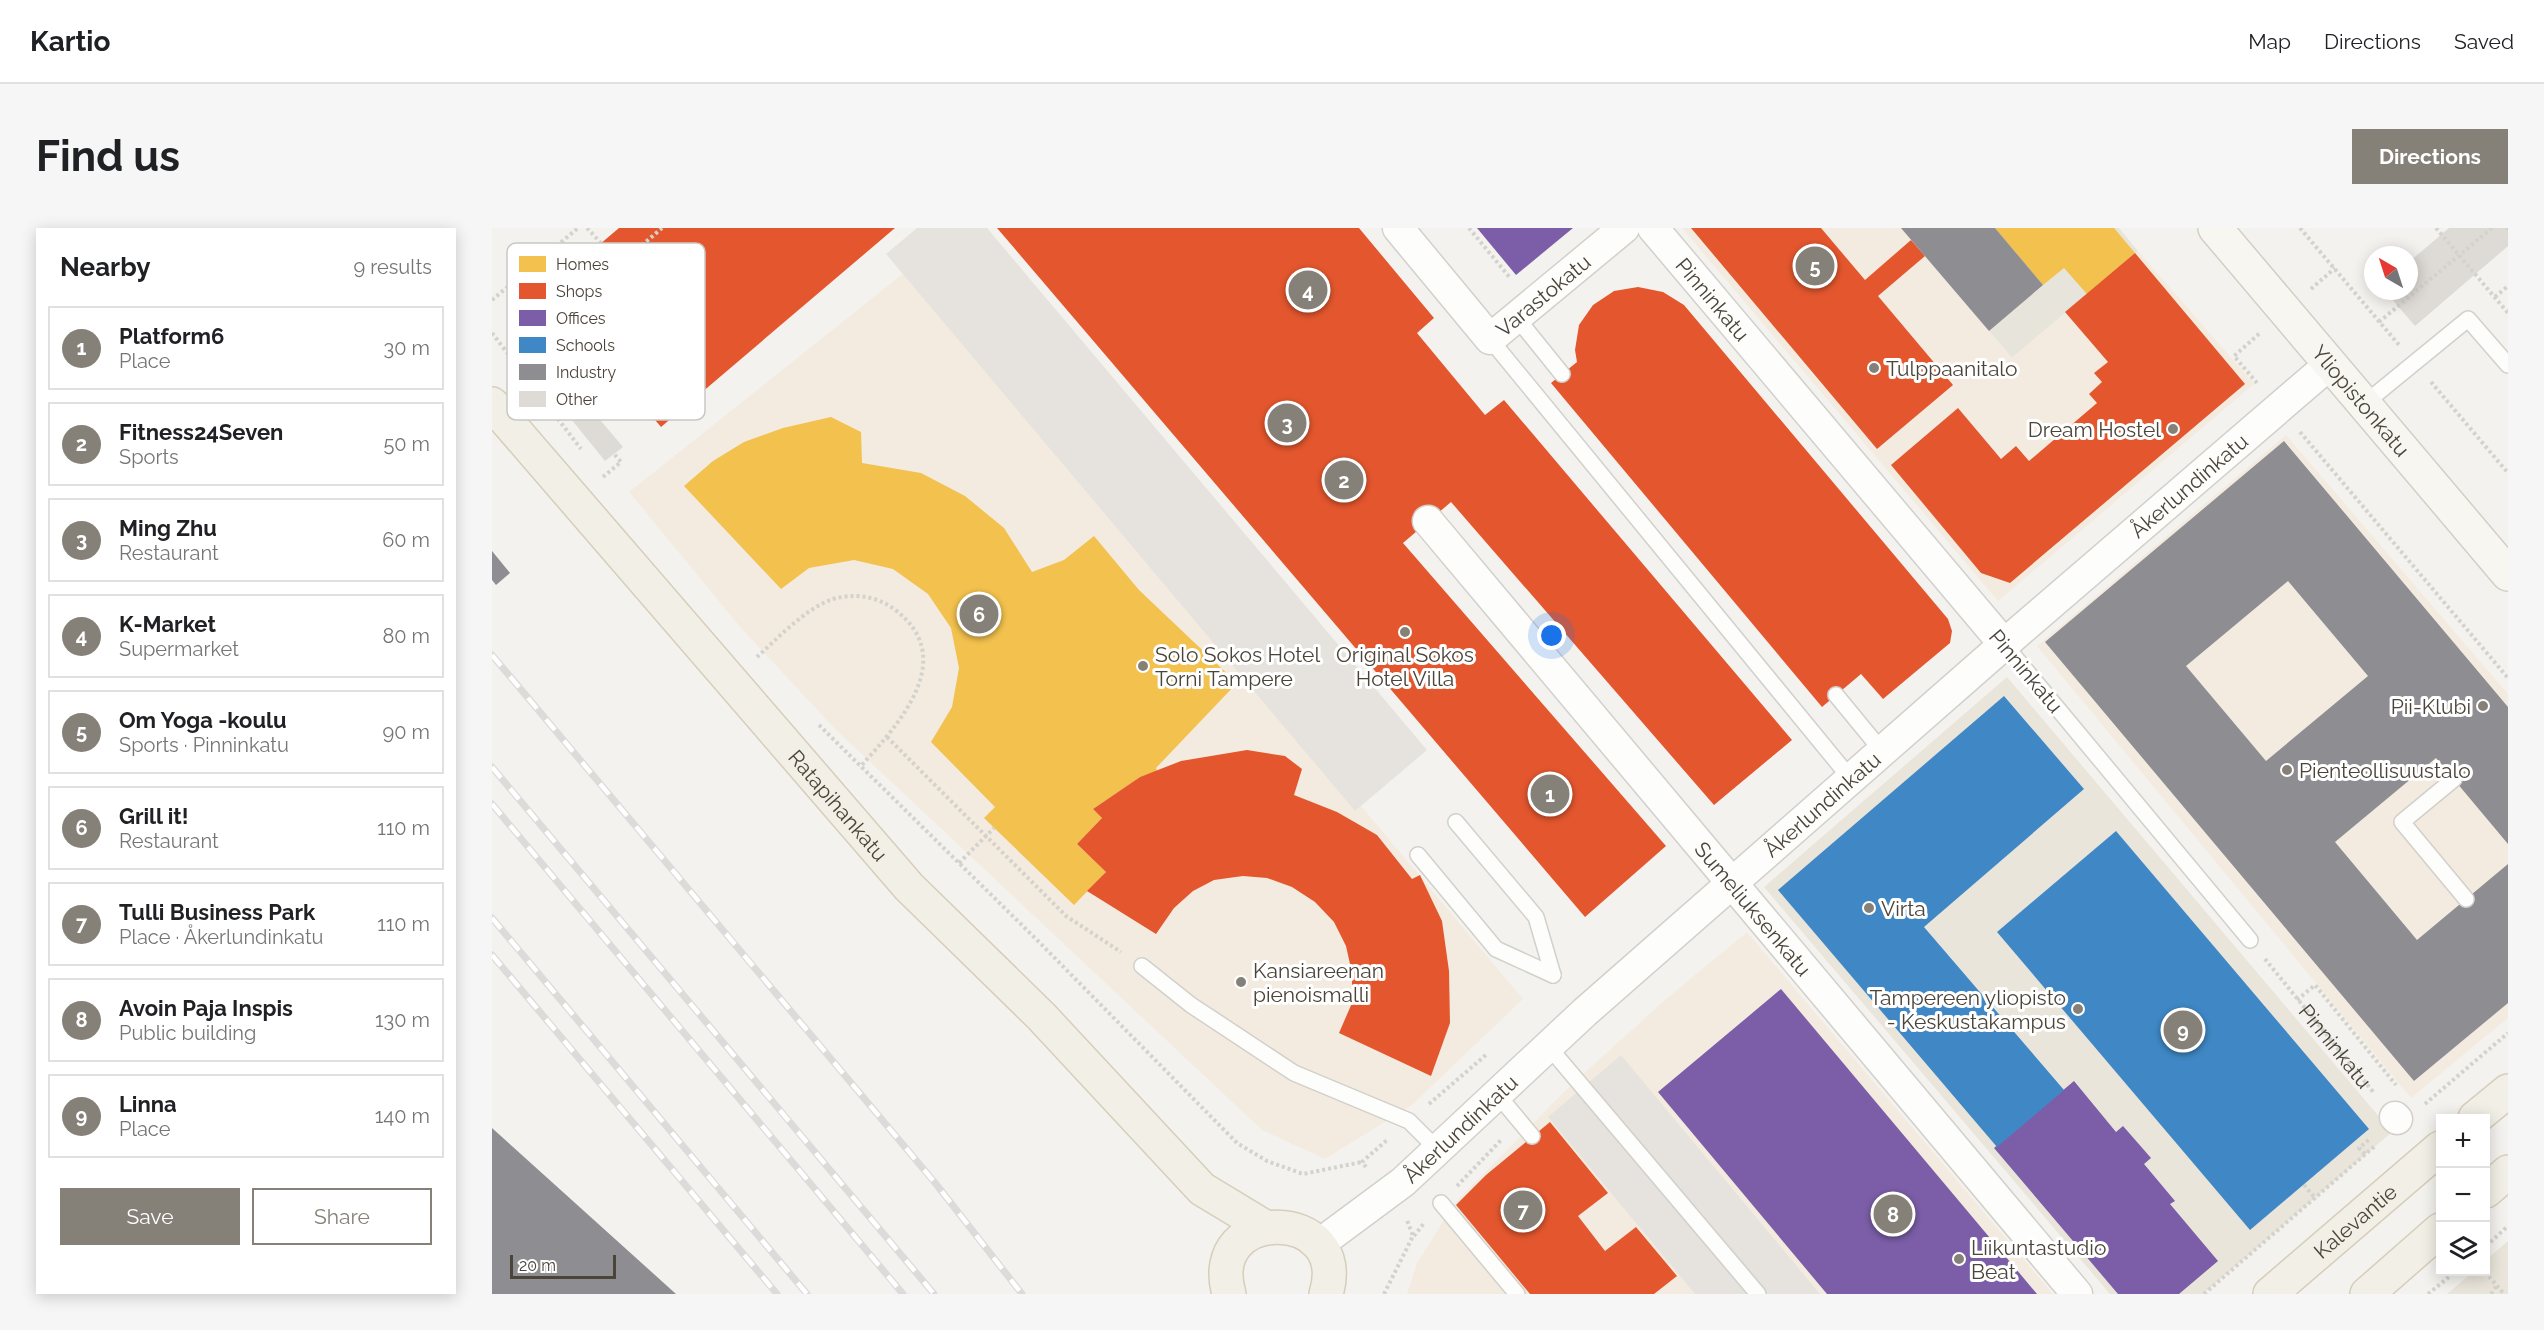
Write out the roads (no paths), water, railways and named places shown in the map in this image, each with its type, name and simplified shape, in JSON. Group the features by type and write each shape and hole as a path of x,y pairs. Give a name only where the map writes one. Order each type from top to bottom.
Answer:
{"main road":[{"name":"Yliopistonkatu","path":"2215,228 2508,574"},
{"name":"Ratapihankatu","path":"492,404 909,887 1041,1017 1202,1189 1265,1227"},
{"path":"2481,1114 2508,1091"},
{"name":"Kalevantie","path":"2270,1294 2436,1151"},
{"path":"2490,1188 2508,1172"},
{"name":"Ratapihankatu","path":"1202,1189 1232,1254"},
{"path":"1229,1294 1226,1272 1232,1254 1240,1242 1265,1227 1288,1227 1309,1236 1318,1245 1325,1257 1329,1272 1326,1294"},
{"path":"2367,1294 2436,1234"}],"street":[{"path":"1398,228 1490,339"},
{"name":"Varastokatu","path":"1490,339 1624,228"},
{"name":"Pinninkatu","path":"1653,228 2004,644"},
{"name":"Åkerlundinkatu","path":"1318,1245 1388,1195 1548,1046 1732,883 2004,644 2330,364"},
{"name":"Sumeliuksenkatu","path":"1428,521 2077,1294"}],"lane":[{"path":"1516,317 1562,374"},
{"path":"2364,404 2468,319 2508,364"},
{"path":"1490,339 1851,779"},
{"name":"Pinninkatu","path":"2004,644 2250,940"},
{"path":"1836,695 1882,752"},
{"path":"2454,779 2402,822 2466,899"},
{"path":"1418,855 1496,949 1553,975 1536,917 1456,822"},
{"path":"1142,966 1191,1005 1294,1073 1409,1121 1438,1150"},
{"path":"1548,1046 1758,1294"},
{"path":"1497,1094 1532,1136"},
{"path":"1441,1203 1517,1294"}],"railway":[{"path":"492,655 936,1184 1022,1294"},
{"path":"492,767 934,1294"},
{"path":"492,804 903,1294"},
{"path":"492,918 807,1294"},
{"path":"492,955 777,1294"}],"place":[{"name":"Om Yoga -koulu","path":"1815,266"},
{"name":"K-Market","path":"1308,290"},
{"name":"Tulppaanitalo","path":"1874,368"},
{"name":"Ming Zhu","path":"1287,423"},
{"name":"Dream Hostel","path":"2173,429"},
{"name":"Fitness24Seven","path":"1344,480"},
{"name":"Grill it!","path":"979,614"},
{"name":"Original Sokos Hotel Villa","path":"1405,632"},
{"name":"Solo Sokos Hotel Torni Tampere","path":"1143,666"},
{"name":"Pii-Klubi","path":"2483,706"},
{"name":"Pienteollisuustalo","path":"2287,770"},
{"name":"Platform6","path":"1550,794"},
{"name":"Virta","path":"1869,908"},
{"name":"Kansiareenan pienoismalli","path":"1241,982"},
{"name":"Tampereen yliopisto - Keskustakampus","path":"2078,1009"},
{"name":"Linna","path":"2183,1030"},
{"name":"Tulli Business Park","path":"1523,1210"},
{"name":"Avoin Paja Inspis","path":"1893,1214"},
{"name":"Liikuntastudio Beat","path":"1959,1259"}]}
